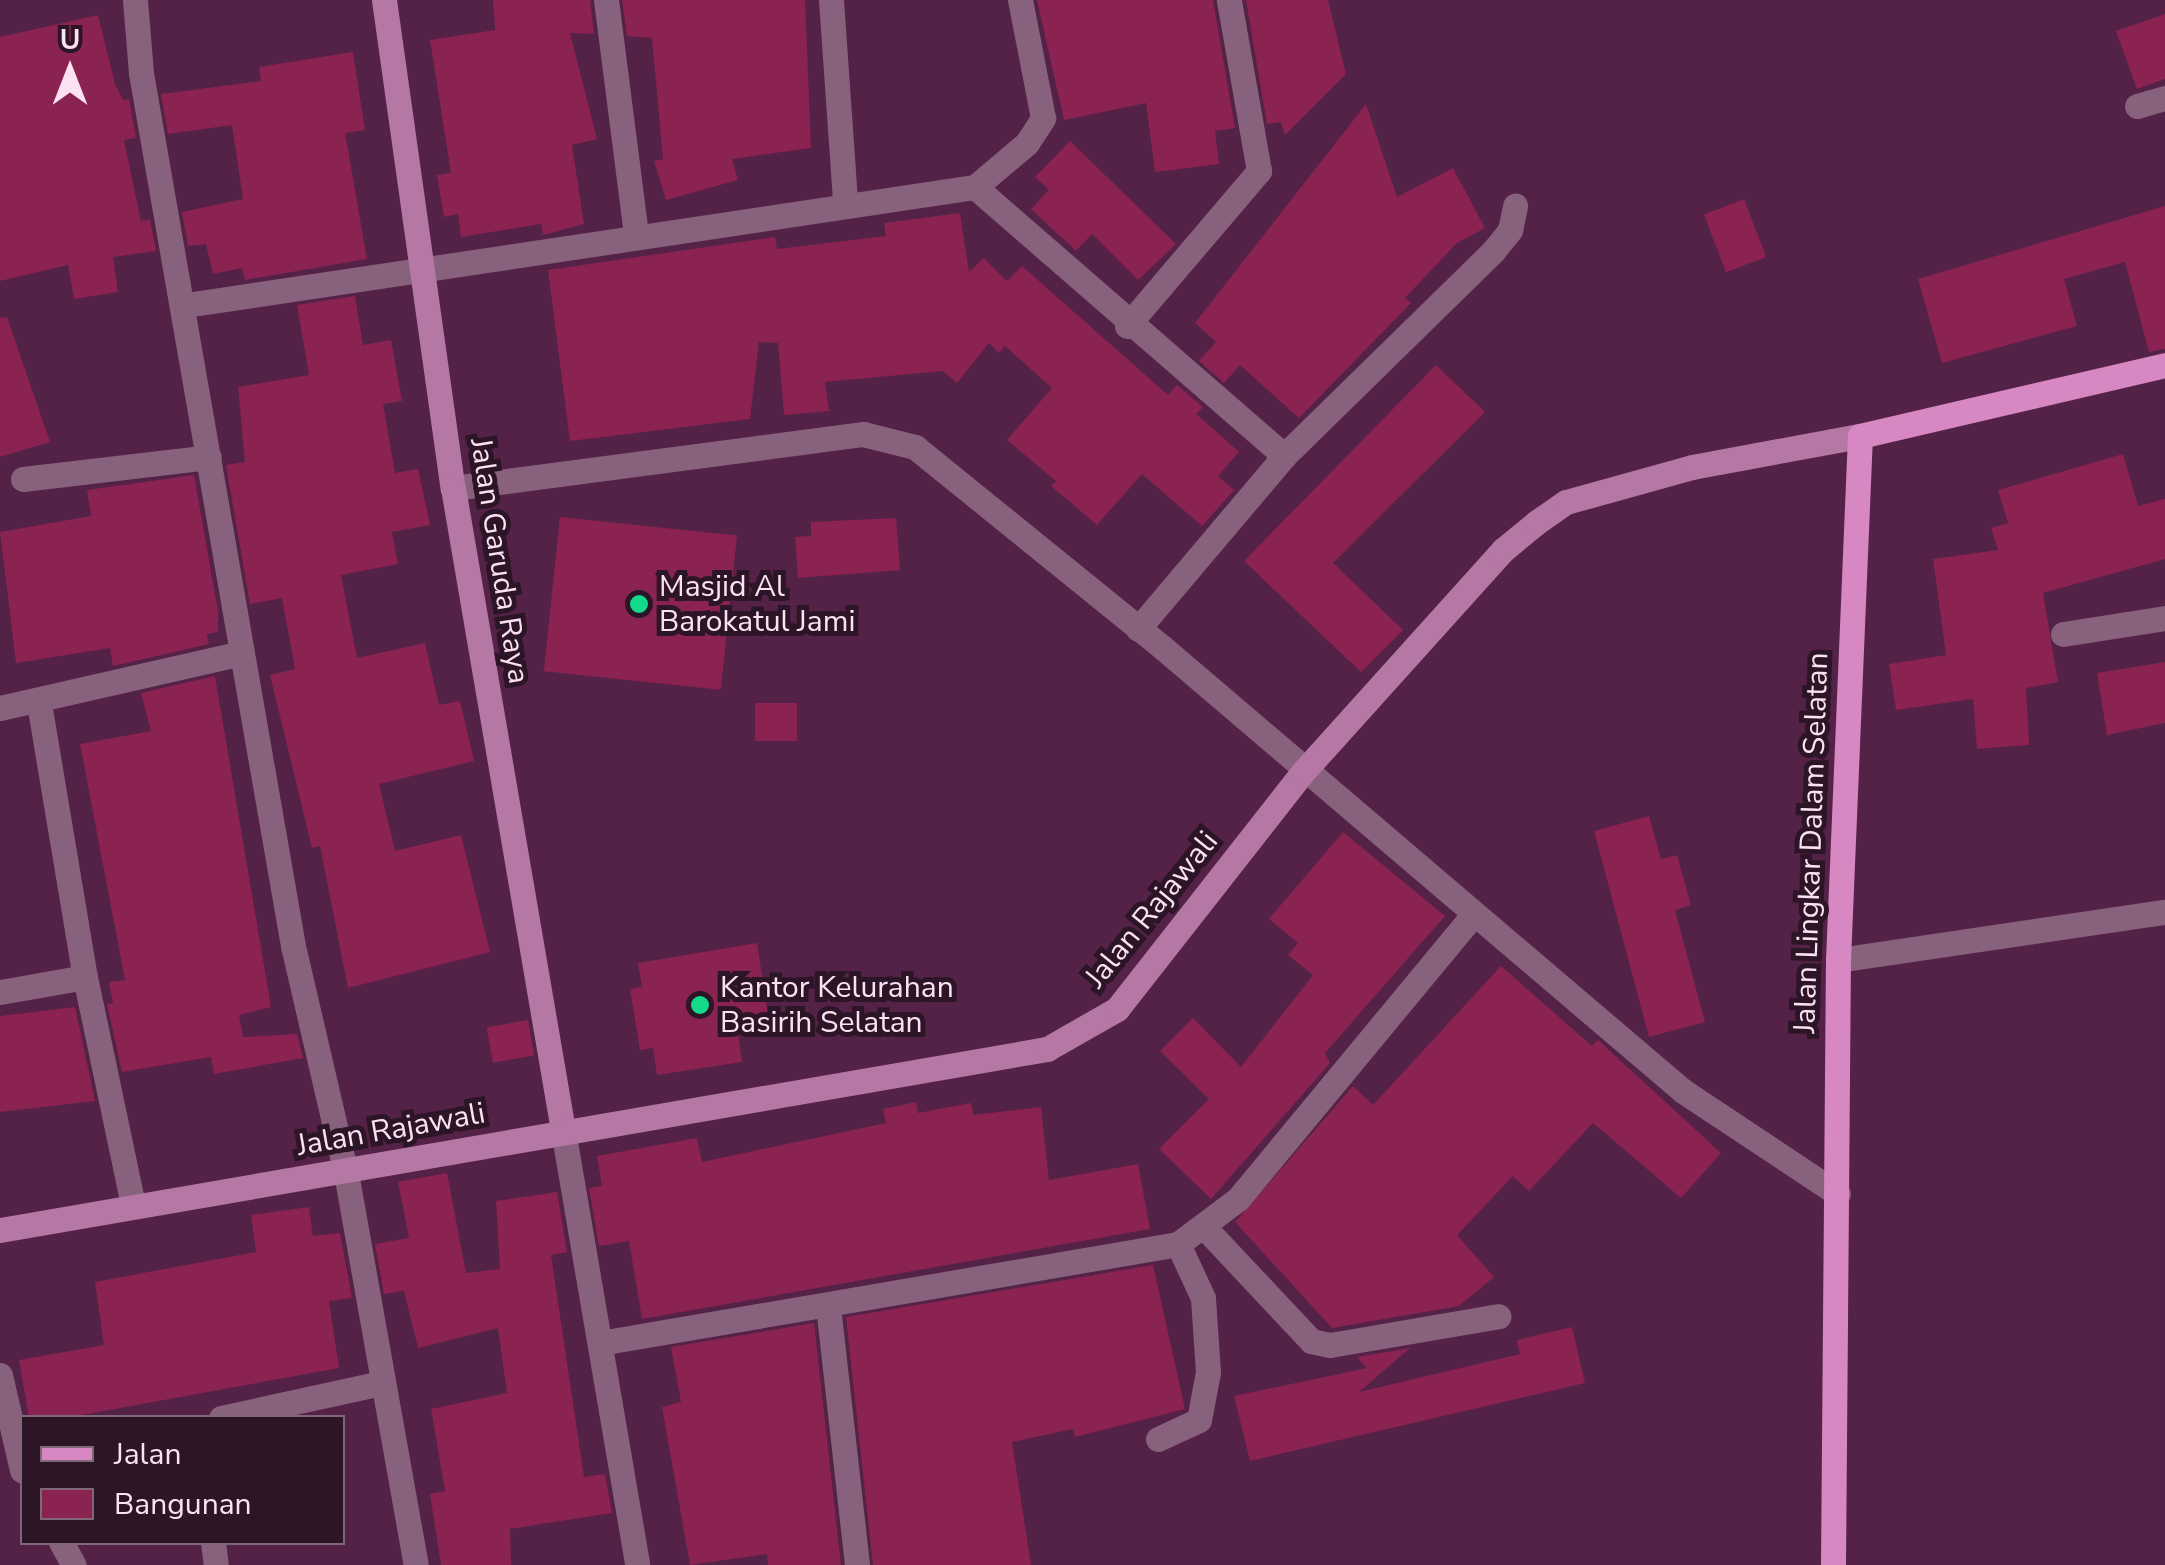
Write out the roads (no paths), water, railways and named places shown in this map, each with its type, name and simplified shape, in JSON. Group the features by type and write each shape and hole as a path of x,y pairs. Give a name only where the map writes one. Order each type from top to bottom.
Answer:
{"main road":[{"path":"1860,436 2165,365"},
{"name":"Jalan Lingkar Dalam Selatan","path":"1833,1565 1838,960 1860,436"}],"street":[{"path":"135,0 141,73 186,305 293,946 346,1173 416,1565"},
{"name":"Jalan Garuda Raya","path":"384,0 454,488 563,1130"},
{"path":"606,0 636,234"},
{"path":"831,0 845,202"},
{"path":"186,305 845,202 975,187 1027,144 1044,118 1020,0"},
{"path":"1127,326 1260,170 1229,0"},
{"path":"2137,106 2165,98"},
{"path":"975,187 1127,326 1284,456"},
{"path":"1138,629 1284,456 1482,262 1510,230 1515,206"},
{"path":"454,488 863,434 916,447 1138,629 1473,916 1729,1128 1838,1194"},
{"name":"Jalan Rajawali","path":"0,1230 133,1204 346,1173 563,1130 995,1062 1087,1032 1117,1010 1304,772 1504,550 1566,502 1774,447 1860,436"},
{"path":"24,479 209,457"},
{"path":"2063,634 2165,618"},
{"path":"0,708 39,703 242,653"},
{"path":"39,703 85,977 133,1204"},
{"path":"1838,960 2165,912"},
{"path":"600,1343 1178,1244 1206,1228 1238,1199 1473,916"},
{"path":"0,992 85,977"},
{"path":"563,1130 637,1565"},
{"path":"1206,1228 1311,1340 1330,1345 1498,1316"},
{"path":"1158,1438 1198,1420 1208,1372 1203,1298 1178,1244"},
{"path":"828,1306 857,1565"},
{"path":"0,1375 15,1457"},
{"path":"235,1415 382,1383"}],"place":[{"name":"Masjid Al Barokatul Jami","path":"639,604"},
{"name":"Kantor Kelurahan Basirih Selatan","path":"700,1005"}]}
